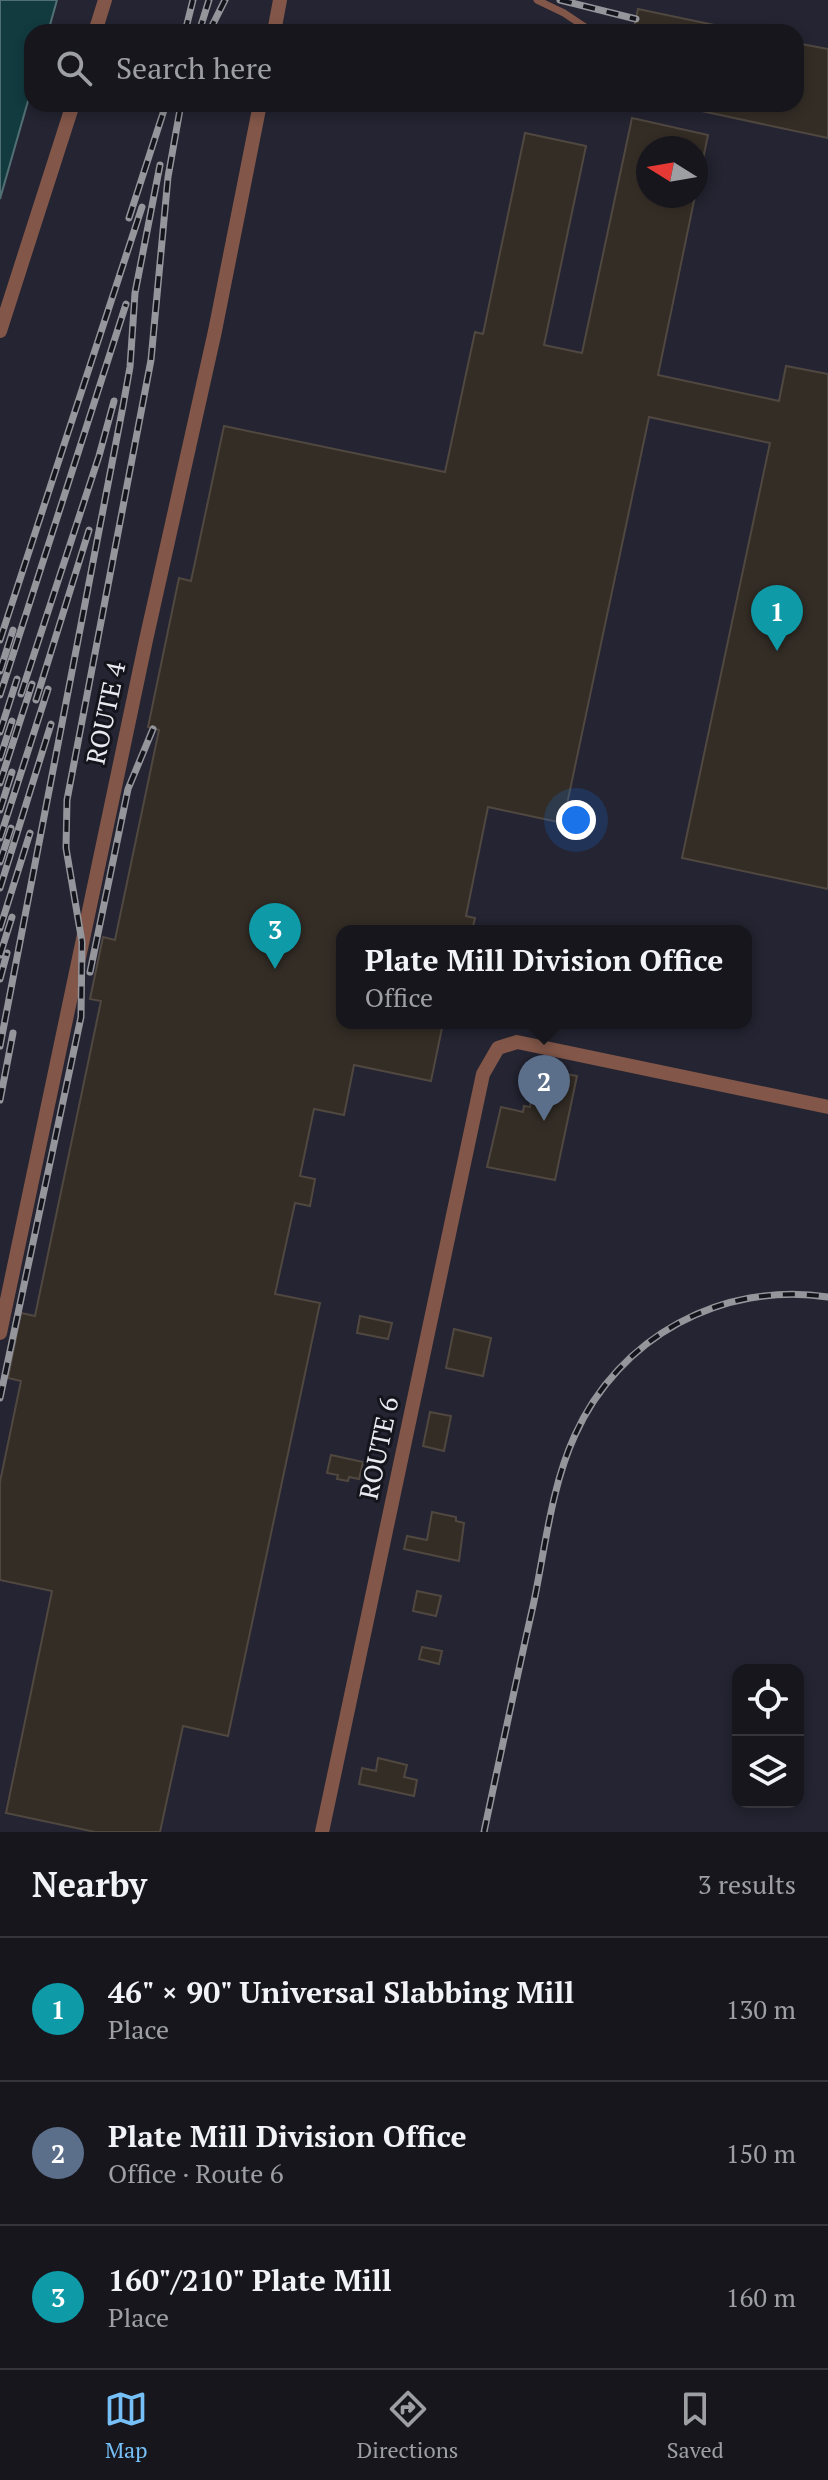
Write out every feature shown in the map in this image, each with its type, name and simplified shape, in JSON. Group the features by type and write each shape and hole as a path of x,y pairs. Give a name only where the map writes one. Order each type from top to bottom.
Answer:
{"street":[{"path":"98,24 105,0"},
{"path":"276,24 280,0"},
{"path":"0,331 70,112"},
{"name":"ROUTE 4","path":"0,1333 146,640 215,331 258,112"},
{"name":"ROUTE 6","path":"322,1832 483,1074 498,1048 517,1042 828,1107"}],"lane":[{"path":"537,0 580,24"}],"shaded area":[{"path":"0,0 57,0 50,24 24,24 25,112 0,199"},
{"path":"57,0 828,0 828,1832 0,1832 0,199 25,112 804,112 804,24 50,24"}],"building":[{"path":"638,9 710,24 635,24"},
{"path":"804,44 828,49 828,138 706,112 804,112"},
{"path":"632,118 708,135 636,136 636,208 693,208 658,375 779,401 786,366 828,374 828,889 682,858 770,443 649,417 563,823 488,807 466,916 475,918 473,925 336,925 336,1029 442,1029 431,1081 354,1065 344,1115 314,1109 300,1176 315,1179 310,1206 295,1203 275,1294 320,1303 228,1736 183,1726 160,1832 95,1832 6,1813 52,1591 0,1580 0,1482 21,1381 8,1378 21,1313 35,1316 101,1001 90,999 103,937 115,940 159,730 148,727 179,578 191,581 224,426 445,472 475,332 483,334 525,133 586,146 544,345 582,353"},
{"path":"538,1068 577,1076 555,1180 487,1167 501,1107 523,1112 524,1106 530,1107"},
{"path":"360,1316 392,1323 388,1339 357,1333"},
{"path":"454,1329 491,1338 483,1376 446,1368"},
{"path":"430,1412 451,1416 444,1451 423,1446"},
{"path":"331,1455 363,1462 359,1479 337,1479 338,1475 327,1473"},
{"path":"432,1512 456,1517 456,1521 464,1523 459,1561 404,1549 407,1536 427,1540"},
{"path":"417,1591 441,1596 436,1616 413,1611"},
{"path":"422,1647 442,1651 439,1664 419,1659"},
{"path":"378,1758 407,1765 404,1777 417,1780 414,1796 359,1784 362,1768 376,1771"}],"railway":[{"path":"187,24 193,0"},
{"path":"202,24 209,0"},
{"path":"213,24 225,0"},
{"path":"560,0 636,19"},
{"path":"129,218 163,112"},
{"path":"0,1398 81,1017 82,942 66,848 67,800 151,360 168,177 180,112"},
{"path":"0,1046 123,406 130,367 135,293 160,165"},
{"path":"0,640 142,207"},
{"path":"0,695 126,304"},
{"path":"21,694 114,401"},
{"path":"36,700 89,530"},
{"path":"0,671 13,630"},
{"path":"0,732 17,679"},
{"path":"0,783 32,684"},
{"path":"0,838 48,689"},
{"path":"0,758 12,721"},
{"path":"0,888 51,724"},
{"path":"90,972 128,789 153,729"},
{"path":"0,810 12,772"},
{"path":"0,862 11,828"},
{"path":"0,928 30,833"},
{"path":"0,955 12,917"},
{"path":"0,979 7,953"},
{"path":"0,1100 13,1033"},
{"path":"484,1832 554,1497 575,1435 594,1400 618,1370 646,1344 678,1323 713,1308 750,1298 788,1294 828,1297"}],"place":[{"name":"46\" × 90\" Universal Slabbing Mill","path":"777,651"},
{"name":"160\"/210\" Plate Mill","path":"275,969"},
{"name":"Plate Mill Division Office","path":"544,1121"}]}
